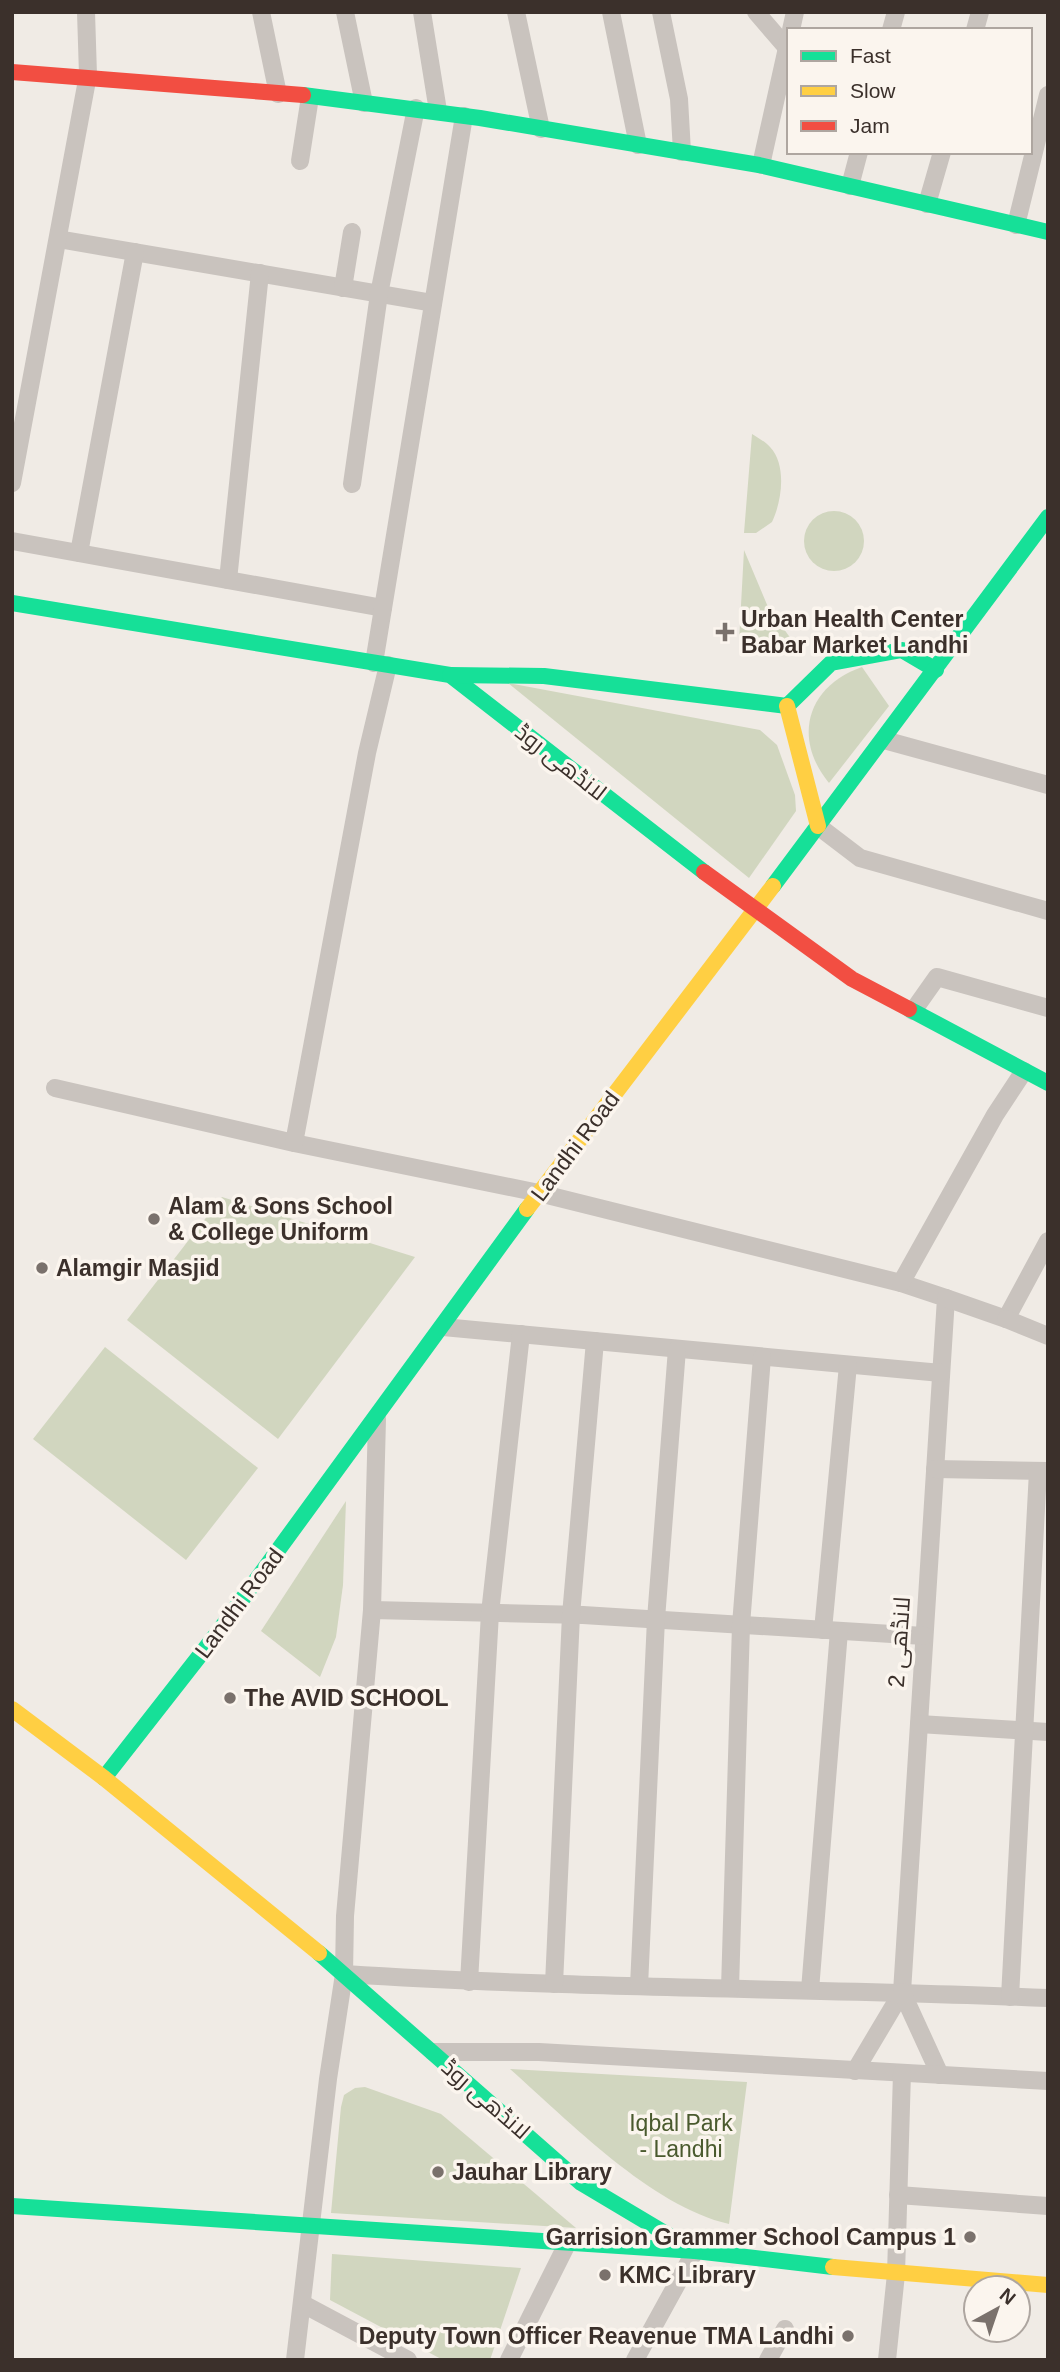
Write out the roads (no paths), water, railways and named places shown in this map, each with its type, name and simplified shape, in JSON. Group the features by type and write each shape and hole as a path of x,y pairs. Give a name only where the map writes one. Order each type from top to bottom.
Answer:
{"street":[{"path":"12,483 89,75 86,12"},
{"path":"261,12 278,94"},
{"path":"345,12 364,103"},
{"path":"422,12 438,111"},
{"path":"516,12 541,128"},
{"path":"611,12 638,145"},
{"path":"661,12 679,99 682,152"},
{"path":"756,12 787,37"},
{"path":"761,165 787,48"},
{"path":"12,72 89,75 438,111 761,165 1048,232"},
{"path":"1016,225 1048,95"},
{"path":"300,161 310,97"},
{"path":"352,484 379,294 416,108"},
{"path":"294,1143 367,753 381,664 383,608 464,116"},
{"path":"850,186 858,154"},
{"path":"927,204 941,154"},
{"path":"343,288 352,232"},
{"path":"58,239 433,303"},
{"path":"79,553 135,252"},
{"path":"228,580 260,273"},
{"name":"Landhi Road","path":"104,1777 219,1631 377,1419 540,1193 884,740 1048,517"},
{"path":"12,541 383,608"},
{"name":"لانڈھی روڈ","path":"12,603 450,675 753,910 852,979 1048,1083"},
{"path":"787,706 831,663 902,650 936,670"},
{"path":"450,675 544,676 787,706"},
{"path":"787,706 818,825 860,858 1048,911"},
{"path":"884,740 1048,785"},
{"path":"913,1011 937,977 1048,1008"},
{"path":"901,1283 995,1115 1024,1071"},
{"path":"55,1088 294,1143 540,1193 901,1283 1048,1336"},
{"path":"1006,1319 1048,1241"},
{"name":"لانڈھی 2","path":"902,1992 945,1297"},
{"path":"443,1327 941,1373"},
{"path":"469,1982 490,1613 521,1334"},
{"path":"554,1984 571,1615 595,1341"},
{"path":"639,1986 656,1619 677,1349"},
{"path":"730,1988 741,1625 762,1357"},
{"path":"810,1990 848,1365"},
{"path":"295,2360 313,2225 328,2079 344,1974 345,1916 372,1610 377,1419"},
{"path":"935,1469 1043,1471 1023,1731 1010,1997"},
{"path":"372,1610 656,1619 924,1636"},
{"name":"لانڈھی روڈ","path":"12,1709 104,1777 344,1974 581,2183 695,2251 896,2274 1048,2285"},
{"path":"919,1724 1048,1732"},
{"path":"344,1974 469,1982 1048,1998"},
{"path":"855,2071 902,1992"},
{"path":"902,1992 940,2075"},
{"path":"433,2052 539,2052 1048,2081"},
{"path":"887,2360 896,2274 902,2073"},
{"path":"898,2195 1048,2206"},
{"path":"12,2206 695,2251 635,2360"},
{"path":"509,2360 568,2242"},
{"path":"303,2304 408,2360"},
{"path":"768,2360 785,2329"}],"place":[{"name":"Urban Health Center Babar Market Landhi","path":"725,632"},
{"name":"Alam & Sons School & College Uniform","path":"154,1219"},
{"name":"Alamgir Masjid","path":"42,1268"},
{"name":"The AVID SCHOOL","path":"230,1698"},
{"name":"Jauhar Library","path":"438,2172"},
{"name":"Garrision Grammer School Campus 1","path":"970,2237"},
{"name":"KMC Library","path":"605,2275"},
{"name":"Deputy Town Officer Reavenue TMA Landhi","path":"848,2336"}],"park label":[{"name":"Iqbal Park - Landhi","path":"681,2136"}]}
